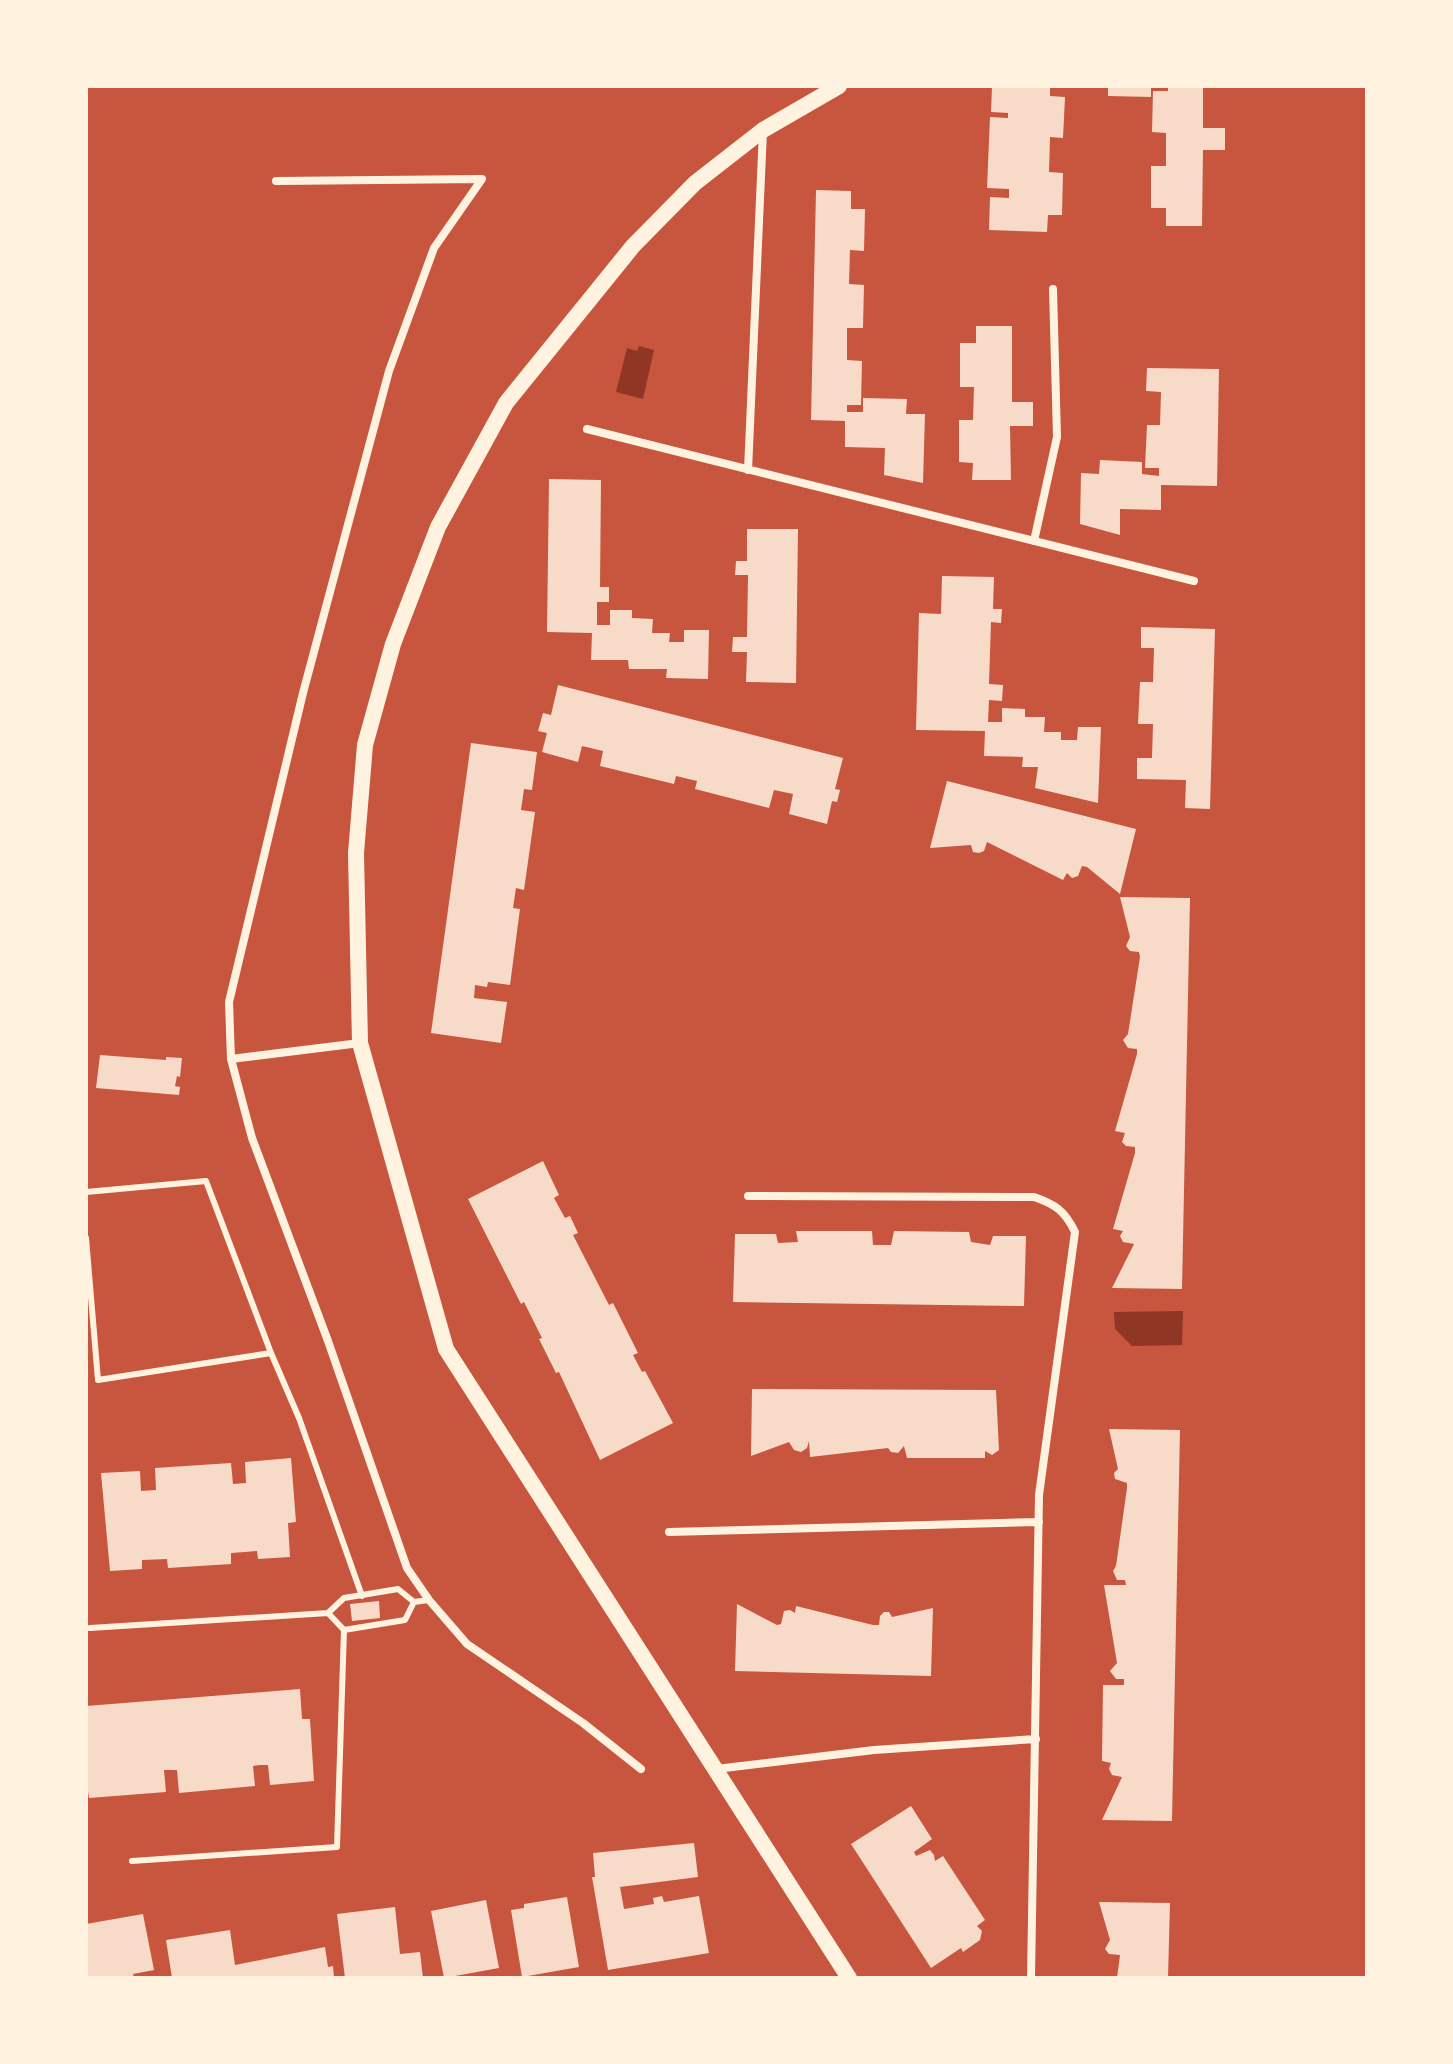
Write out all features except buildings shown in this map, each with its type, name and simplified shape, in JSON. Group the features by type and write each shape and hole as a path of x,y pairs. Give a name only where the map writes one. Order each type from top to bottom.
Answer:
{"main road":[{"path":"839,86 763,130 695,183 643,235 506,403 438,527 393,644 365,745 356,853 360,1043 446,1349 849,1978"}],"street":[{"path":"748,470 763,130"},
{"path":"276,181 482,179 434,248 389,371 303,693 229,1002 231,1059 252,1138 328,1341 407,1568 429,1600 467,1644 583,1723 641,1769"},
{"path":"1034,541 1057,437 1053,289"},
{"path":"587,429 1194,581"},
{"path":"231,1059 360,1043"},
{"path":"748,1196 1034,1197 1055,1204 1067,1216 1075,1232 1039,1495 1031,1978"},
{"path":"669,1532 1039,1522"},
{"path":"716,1769 874,1750 1036,1739"}],"lane":[{"path":"86,1192 206,1181 299,1418 362,1596"},
{"path":"86,1238 98,1380 271,1353"},
{"path":"90,1628 328,1613 344,1598 398,1589 414,1602 429,1600"},
{"path":"344,1630 405,1620 414,1602"},
{"path":"132,1861 337,1847 344,1630 328,1613"}],"shaded area":[{"path":"639,346 654,350 643,399 616,392 627,348 637,351"},
{"path":"1183,1311 1182,1345 1132,1346 1115,1329 1114,1312"}]}
